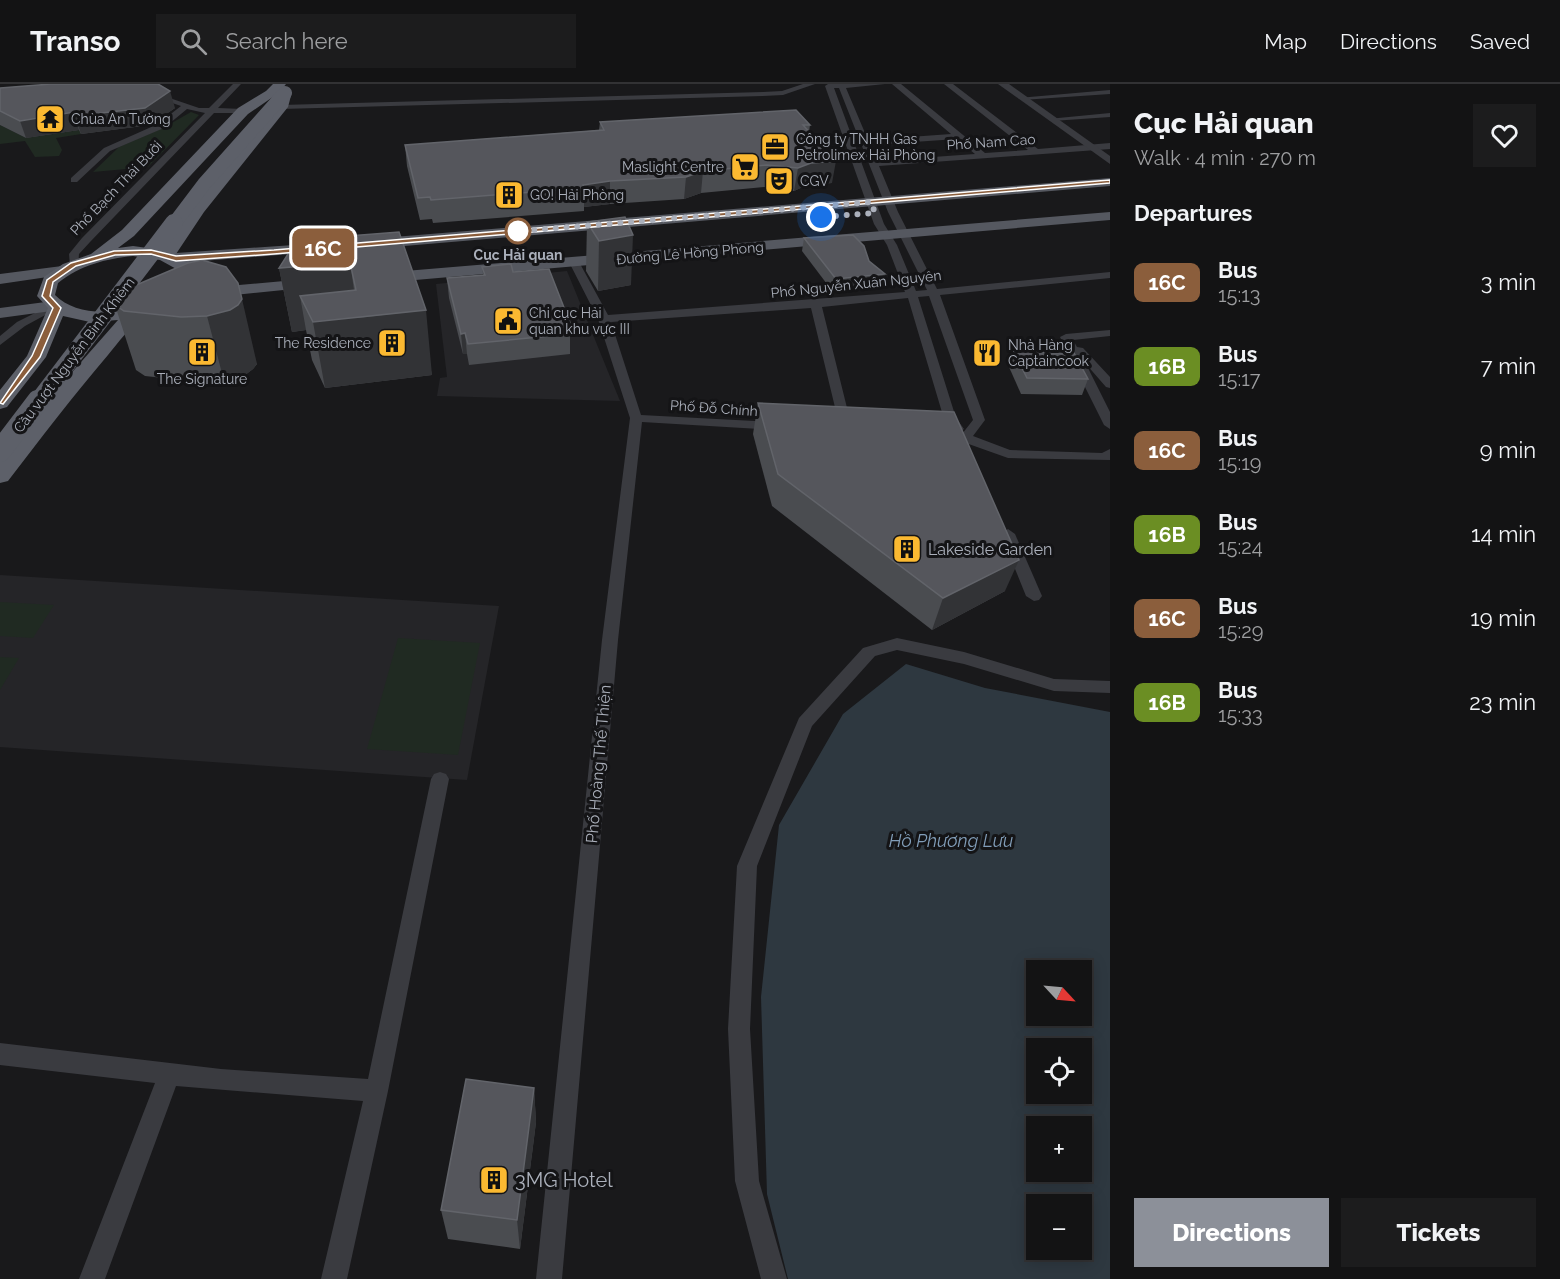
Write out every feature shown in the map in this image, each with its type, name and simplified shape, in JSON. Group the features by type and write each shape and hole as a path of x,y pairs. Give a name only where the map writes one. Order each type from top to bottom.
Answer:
{"highway":[{"path":"0,403 36,357 54,306 46,289 62,272 95,257 128,233 235,115 282,92"},
{"path":"54,306 92,316 136,311 163,301 178,292 178,265 198,209 282,92"},
{"name":"Cầu vượt Nguyễn Bỉnh Khiêm","path":"116,271 186,184 282,92"},
{"name":"Cầu vượt Nguyễn Bỉnh Khiêm","path":"0,451 204,184 282,92"},
{"path":"154,207 153,213 167,218 198,209"},
{"path":"95,257 133,251 178,265"},
{"name":"Cầu vượt Nguyễn Bỉnh Khiêm","path":"0,423 96,296"},
{"path":"0,476 74,382 136,311"},
{"path":"18,381 34,370 51,366 70,371 74,382"}],"main road":[{"name":"Đường Lê Hồng Phong","path":"896,217 1110,182"},
{"name":"Đường Lê Hồng Phong","path":"365,267 878,219 1110,194"},
{"name":"Đường Lê Hồng Phong","path":"365,267 574,262 896,217 1110,204"},
{"name":"Đường Lê Hồng Phong","path":"896,217 1110,216"},
{"name":"Đường Lê Hồng Phong","path":"178,265 342,249 878,219"},
{"name":"Đường Lê Hồng Phong","path":"365,267 419,245"},
{"name":"Đường Lê Hồng Phong","path":"241,272 342,249"},
{"name":"Đường Lê Hồng Phong","path":"163,301 331,276 241,272 178,265"},
{"path":"0,279 62,272"},
{"path":"0,287 62,272"},
{"path":"0,301 31,300 54,306"},
{"path":"0,313 54,306"}],"street":[{"name":"Phố Bạch Thái Bưởi","path":"62,272 74,254 237,84"},
{"path":"282,92 753,94 783,93 811,84 836,86 881,84"},
{"path":"896,84 982,156"},
{"path":"948,84 1037,152"},
{"path":"1003,84 1110,161"},
{"path":"836,86 866,145 896,217 933,291 979,420 965,438"},
{"path":"836,86 852,147 878,219 912,295 950,419 965,438 974,458"},
{"path":"1022,98 1110,92"},
{"path":"147,93 160,94 185,106 235,115"},
{"path":"74,180 107,149 158,126 180,113 185,106"},
{"path":"210,111 235,115"},
{"path":"188,134 235,115"},
{"path":"1052,119 1110,115"},
{"path":"852,147 958,136"},
{"name":"Phố Nam Cao","path":"874,164 1110,146"},
{"name":"Phố Hoàng Thế Thiện","path":"549,1279 609,640 636,418 604,319 592,292 574,262"},
{"name":"Phố Nguyễn Xuân Nguyên","path":"604,319 816,304 1110,275"},
{"path":"816,304 846,429"},
{"path":"0,342 21,324 54,306"},
{"path":"1066,337 1110,333"},
{"path":"1066,337 1110,384"},
{"path":"1066,337 1110,425"},
{"name":"Phố Đỗ Chính","path":"636,418 789,427"},
{"path":"929,435 965,438 1008,454 1105,457 1110,453"},
{"path":"1000,517 1034,596"},
{"path":"774,1279 747,1181 739,1029 747,866 805,723 869,652 897,644 964,658 1054,685 1110,687"},
{"path":"334,1279 376,1091 440,779"},
{"path":"0,1054 169,1075 376,1091"},
{"path":"92,1279 169,1075"}],"shaded area":[{"path":"191,112 199,115 148,167 93,172 119,147 163,128"},
{"path":"0,125 26,138 79,130 81,134 56,138 62,150 59,156 35,157 25,141 0,144"},
{"path":"567,271 620,401 437,396 440,378 447,377 436,284"},
{"path":"0,575 499,606 467,780 0,747"},
{"path":"0,602 54,605 33,638 0,636"},
{"path":"398,638 480,643 458,755 367,749"},
{"path":"0,657 19,658 0,690"}],"water":[{"name":"Hồ Phương Lưu","path":"906,664 985,688 1110,712 1110,1279 788,1279 767,1194 761,997 779,825 843,714"}],"building":[{"path":"51,84 158,84 170,91 145,108 75,116 74,112 20,121 0,111 0,88"},
{"path":"796,110 810,125 803,125 836,161 811,163 798,168 767,165 703,171 686,177 610,181 583,185 584,188 431,200 430,197 418,198 405,145 604,130 600,122"},
{"path":"625,217 633,235 599,241 587,222"},
{"path":"399,232 426,310 313,322 300,296 356,290 350,262 279,268 297,240"},
{"path":"853,235 864,246 869,261 885,274 836,279 804,238"},
{"path":"202,260 226,267 238,283 242,299 238,305 230,310 207,316 181,317 124,311 115,305 134,286 188,263"},
{"name":"Chi cục Hải quan khu vực III","path":"511,264 513,272 549,269 570,323 566,324 570,334 468,344 465,333 461,334 447,278 485,275 482,267"},
{"path":"1014,352 1074,353 1088,379 1027,378"},
{"name":"Lakeside Garden","path":"758,403 954,412 1019,560 943,598 778,474"},
{"name":"3MG Hotel","path":"466,1079 534,1088 517,1220 441,1210"}],"bus line":[{"name":"16C","path":"0,403 36,357 57,308 46,296 46,289 50,281 74,264 114,253 151,252 176,258 274,252 1110,182"}],"place":[{"name":"Chùa An Tường","path":"50,119"},
{"name":"Công ty TNHH Gas Petrolimex Hải Phòng","path":"775,147"},
{"name":"Maslight Centre","path":"745,167"},
{"name":"CGV","path":"779,181"},
{"name":"GO! Hải Phòng","path":"509,195"},
{"name":"Cục Hải quan","path":"518,231"},
{"name":"Chi cục Hải quan khu vực III","path":"508,321"},
{"name":"The Residence","path":"392,343"},
{"name":"The Signature","path":"202,352"},
{"name":"Nhà Hàng Captaincook","path":"987,353"},
{"name":"Lakeside Garden","path":"907,549"},
{"name":"3MG Hotel","path":"494,1180"}],"route":[{"path":"518,231 510,232 871,202 875,213 821,217"}]}
